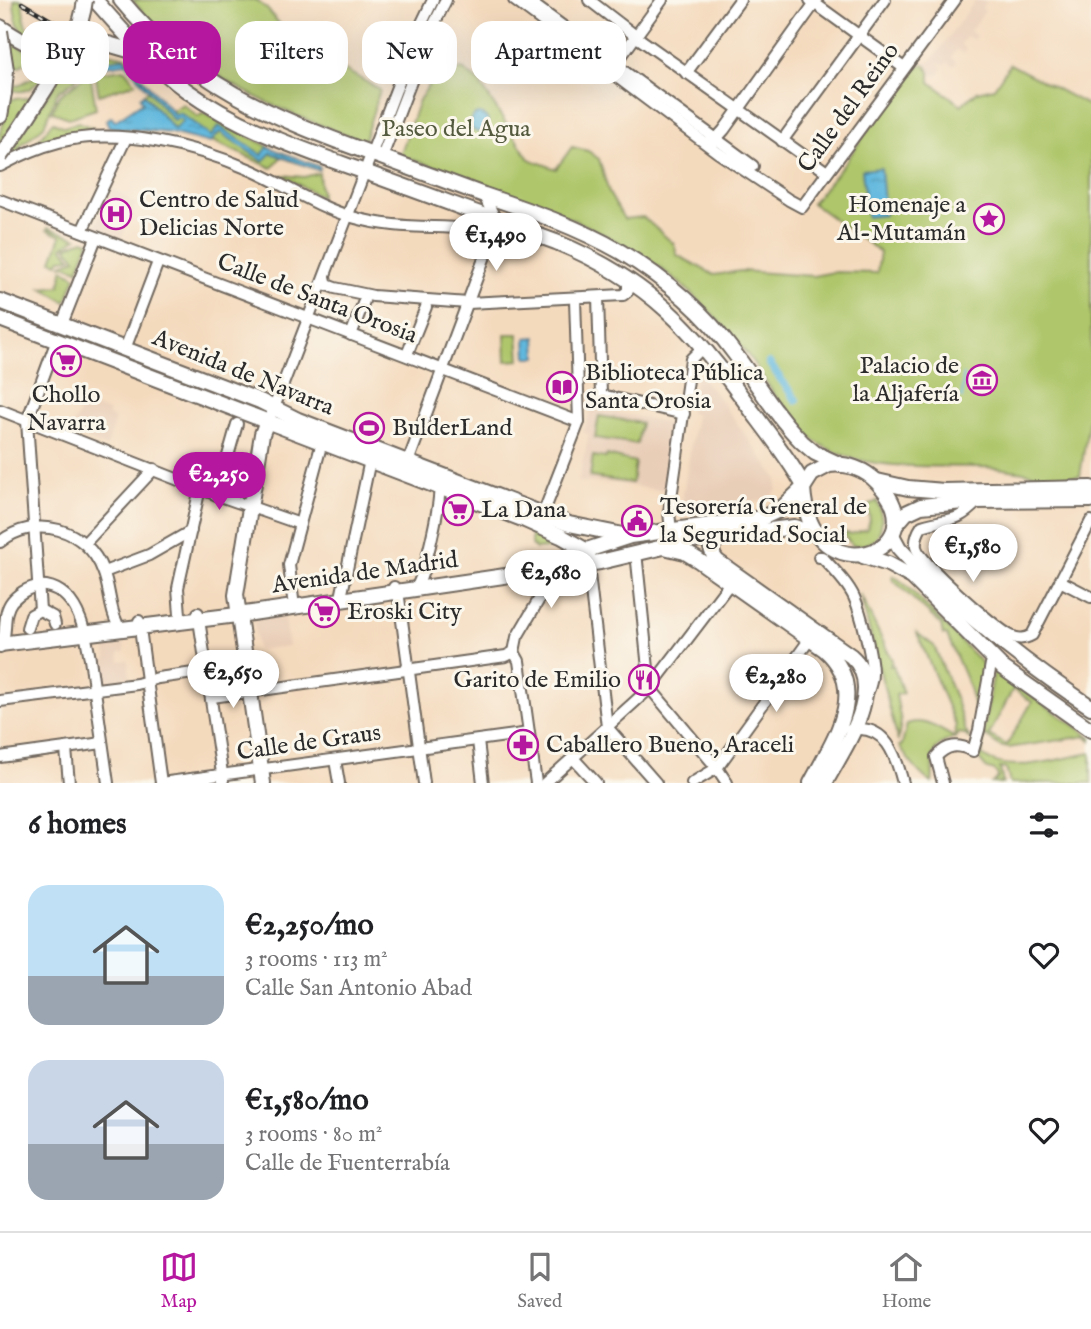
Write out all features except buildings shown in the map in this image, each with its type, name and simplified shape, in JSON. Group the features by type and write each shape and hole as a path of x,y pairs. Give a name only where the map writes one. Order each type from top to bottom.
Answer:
{"main road":[{"path":"81,21 85,0"},
{"path":"95,0 123,31"},
{"path":"121,0 161,43 221,88 254,106 301,128 538,214 592,236 635,261 689,303 721,337 797,437 815,453 855,467 877,481 908,488 944,492 1091,488"},
{"path":"0,29 21,40"},
{"path":"0,29 6,69 0,116"},
{"path":"0,156 51,84"},
{"path":"179,84 229,117 276,139 365,172 495,226 577,250 628,279 685,325 708,351 793,467 803,487 805,512 816,534"},
{"name":"Avenida de Navarra","path":"0,300 260,401 271,415 290,417 582,528 629,536"},
{"name":"Avenida de Navarra","path":"0,319 271,415 323,442 547,529 587,557 618,557 636,552"},
{"path":"262,777 236,586 263,431 271,415"},
{"path":"803,487 809,477 820,468 841,464"},
{"path":"877,481 890,499 894,530 902,552 972,618 1025,661 1091,707"},
{"name":"Avenida de Madrid","path":"1,642 546,566 587,557 629,536 762,518 781,509 803,487"},
{"path":"863,556 882,547 906,513 916,508 978,501 1091,500"},
{"path":"636,552 660,546 794,527 816,534 840,551 888,564 912,577 1003,668 1091,730"},
{"path":"546,566 551,547 551,537 547,529"},
{"path":"726,536 712,545 713,557 867,668 866,695 853,729 825,783"},
{"path":"660,546 685,552 809,638 836,660 846,683 847,703 835,738 811,783"},
{"name":"Avenida de Madrid","path":"238,611 293,599 395,588"},
{"name":"Avenida de Madrid","path":"83,631 117,623 139,624 180,615 199,616"}],"street":[{"path":"377,155 420,27 433,0"},
{"path":"271,415 365,172 377,155 446,0"},
{"path":"514,0 544,21"},
{"path":"527,0 553,21"},
{"path":"589,0 686,73 827,172"},
{"path":"626,50 662,0"},
{"path":"686,73 740,0"},
{"path":"782,141 885,0"},
{"name":"Calle del Reino","path":"799,204 827,172 955,0"},
{"path":"715,140 814,1 904,68"},
{"path":"626,79 792,195 799,204"},
{"path":"626,80 701,139 789,200 799,204"},
{"path":"0,166 60,142 85,138 126,138 207,153 251,170 313,203 348,216 395,226 495,226"},
{"path":"82,232 126,138"},
{"path":"701,139 715,140"},
{"path":"408,462 495,226 484,194"},
{"name":"Calle de Santa Orosia","path":"0,200 579,422"},
{"path":"62,324 96,238"},
{"path":"125,349 158,262"},
{"path":"325,277 329,286 363,294 420,301 468,303 575,299 625,294 628,279"},
{"path":"598,297 601,395 684,414"},
{"path":"543,514 579,422 575,299"},
{"path":"351,335 364,301"},
{"path":"408,352 426,307"},
{"path":"40,610 27,421 57,340"},
{"path":"671,531 669,512 691,359 699,351 708,351"},
{"path":"0,410 300,524"},
{"path":"218,495 237,424"},
{"path":"293,599 289,565 323,442"},
{"path":"342,593 370,460"},
{"path":"85,543 154,469"},
{"path":"419,585 440,487 429,470"},
{"path":"180,615 178,589 200,488"},
{"path":"978,501 953,521 922,526 916,536 918,552 994,623 1010,636 1020,639 1032,635 1091,521"},
{"path":"0,542 19,531 34,527 58,529 85,543 104,572 117,623"},
{"path":"104,572 149,555 191,531"},
{"path":"636,552 650,688 727,783"},
{"path":"587,557 607,727 656,783"},
{"path":"819,558 822,557 853,595 867,668"},
{"path":"536,783 519,662 514,652 517,637 550,580 546,566"},
{"path":"1060,581 1091,597"},
{"path":"545,783 650,688 731,584 742,584 765,594"},
{"path":"1,642 10,604 25,591 39,585 54,588 66,595 77,611 83,631 108,783"},
{"path":"395,588 425,783"},
{"path":"40,610 53,617 55,624"},
{"path":"27,628 31,615 40,610"},
{"path":"199,616 223,779"},
{"path":"692,783 717,768 809,638 805,623"},
{"path":"139,624 161,783"},
{"path":"212,697 506,656 514,652"},
{"path":"943,783 936,757 943,749 956,745 973,751 991,664"},
{"path":"0,701 125,686 208,671"},
{"path":"835,738 853,729 874,733 888,744 897,757 903,783"},
{"name":"Calle de Graus","path":"161,783 262,777 335,760 529,733"},
{"path":"478,741 483,783"},
{"path":"0,757 102,743"},
{"path":"66,749 69,783"},
{"path":"573,758 596,783"},
{"path":"335,760 339,783"}],"shaded area":[{"path":"976,0 987,1 982,8 985,11 970,31 976,36 973,40 967,36 961,44 966,49 963,53 957,49 951,57 957,62 953,66 948,62 945,66 936,61 943,68 939,74 931,76 925,62 932,60"},
{"name":"Centro de Salud Delicias Norte","path":"113,189 136,204 121,240 93,230"},
{"path":"697,372 777,479 777,490 769,499 680,512 696,415 690,413"},
{"path":"85,403 109,412 108,416 115,418 107,447 69,432"},
{"path":"592,408 673,424 664,491 619,484 578,482 589,434 583,432"},
{"path":"284,613 289,646 257,650 254,622 258,617"},
{"path":"123,636 125,652 119,653 120,661 128,660 130,678 99,682 95,661 107,659 104,638"}],"green space":[{"path":"14,0 22,0 25,21 21,21 21,29"},
{"path":"132,0 256,0 277,21 235,21 235,84 348,84 348,72 362,80 362,84 370,84 380,90 364,141 267,103 221,77 221,21 151,21"},
{"path":"8,39 21,47 21,65 13,69"},
{"path":"109,54 123,56 109,62"},
{"name":"Paseo del Agua","path":"924,64 930,72 930,82 961,105 977,92 994,88 1010,64 1091,107 1091,406 1080,476 1048,476 996,468 880,464 836,452 805,433 734,339 688,290 662,269 634,251 574,220 480,183 400,156 419,100 430,84 457,84 457,70 463,69 471,76 471,84 480,84 529,159 556,169 572,147 588,151 599,159 609,193 624,219 643,217 674,244 677,255 714,275 741,271 813,276 834,272 877,273 880,252 812,203 914,69"},
{"path":"123,69 123,84 133,84 99,95 97,84 109,84 109,71"},
{"path":"35,84 28,90 12,90 12,85"},
{"path":"55,84 69,84 57,93 44,126 18,148 22,151 4,160"},
{"path":"74,84 92,84 96,109 69,118 52,112 59,96"},
{"path":"149,90 172,111 183,104 198,117 203,113 275,150 320,167 318,170 281,157 272,168 179,126 174,130 144,94"},
{"path":"29,98 0,145 0,134 11,99"},
{"path":"53,122 65,127 78,122 93,128 85,134 39,144 37,142"},
{"path":"319,173 321,197 281,175 304,177"},
{"path":"48,228 77,238 62,247 71,258 61,259 58,263 52,261 61,236 47,230"},
{"path":"83,240 89,242 78,270 62,264 76,259 66,247"},
{"path":"63,269 76,277 66,302 42,288 60,286"},
{"path":"505,334 518,334 520,360 506,361"},
{"path":"599,416 641,423 637,444 595,438"},
{"path":"607,455 635,462 632,483 590,477 593,456 606,458"},
{"path":"877,501 881,517 879,532 870,543 852,545 841,532 851,534 867,529 870,520 868,506"},
{"path":"531,526 546,537 548,548 536,549 531,545"},
{"path":"893,575 985,666 977,717 968,684 947,635 943,635 941,625 892,579"},
{"path":"860,594 892,660 890,666 893,665 903,693 896,695 901,722 898,741"},
{"path":"917,633 934,646 971,740 959,733 955,737 956,726"},
{"path":"994,670 1091,737 1091,740 1087,736 1008,748 984,735 982,755 993,761 1020,765 1091,753 1091,783 1010,783 1006,769 1000,768 1003,783 992,783 998,778 997,773 987,769 979,759","holes":["1013,689 1032,702 1007,745 989,735"]},
{"path":"914,722 932,725 954,737 940,745 934,753 932,783 899,746 902,745 907,724"}],"water":[{"path":"123,58 123,63 109,66 109,60"},
{"path":"143,84 147,84 175,115 180,113 211,136 219,126 262,155 268,147 320,167 318,170 271,153 263,161 220,132 210,143 171,133 109,127 106,120 111,117 115,121 143,102 140,97 144,94 174,129 183,121 179,118 174,121"},
{"path":"475,114 483,114 488,123 486,130 475,132 470,127 470,119"},
{"path":"881,168 885,215 867,217 862,170"},
{"path":"536,337 537,357 527,357 526,338"}],"waterway":[{"path":"769,363 796,400"},
{"path":"962,398 963,375"}],"railway":[{"path":"22,3 52,21"}],"place":[{"name":"Centro de Salud Delicias Norte","path":"116,214"},
{"name":"Homenaje a Al-Mutamán","path":"989,219"},
{"name":"Chollo Navarra","path":"66,361"},
{"name":"Palacio de la Aljafería","path":"982,380"},
{"name":"Biblioteca Pública Santa Orosia","path":"562,387"},
{"name":"BulderLand","path":"369,428"},
{"name":"La Dana","path":"458,510"},
{"name":"Tesorería General de la Seguridad Social","path":"637,521"},
{"name":"Eroski City","path":"324,612"},
{"name":"Garito de Emilio","path":"644,680"},
{"name":"Caballero Bueno, Araceli","path":"523,745"}]}
